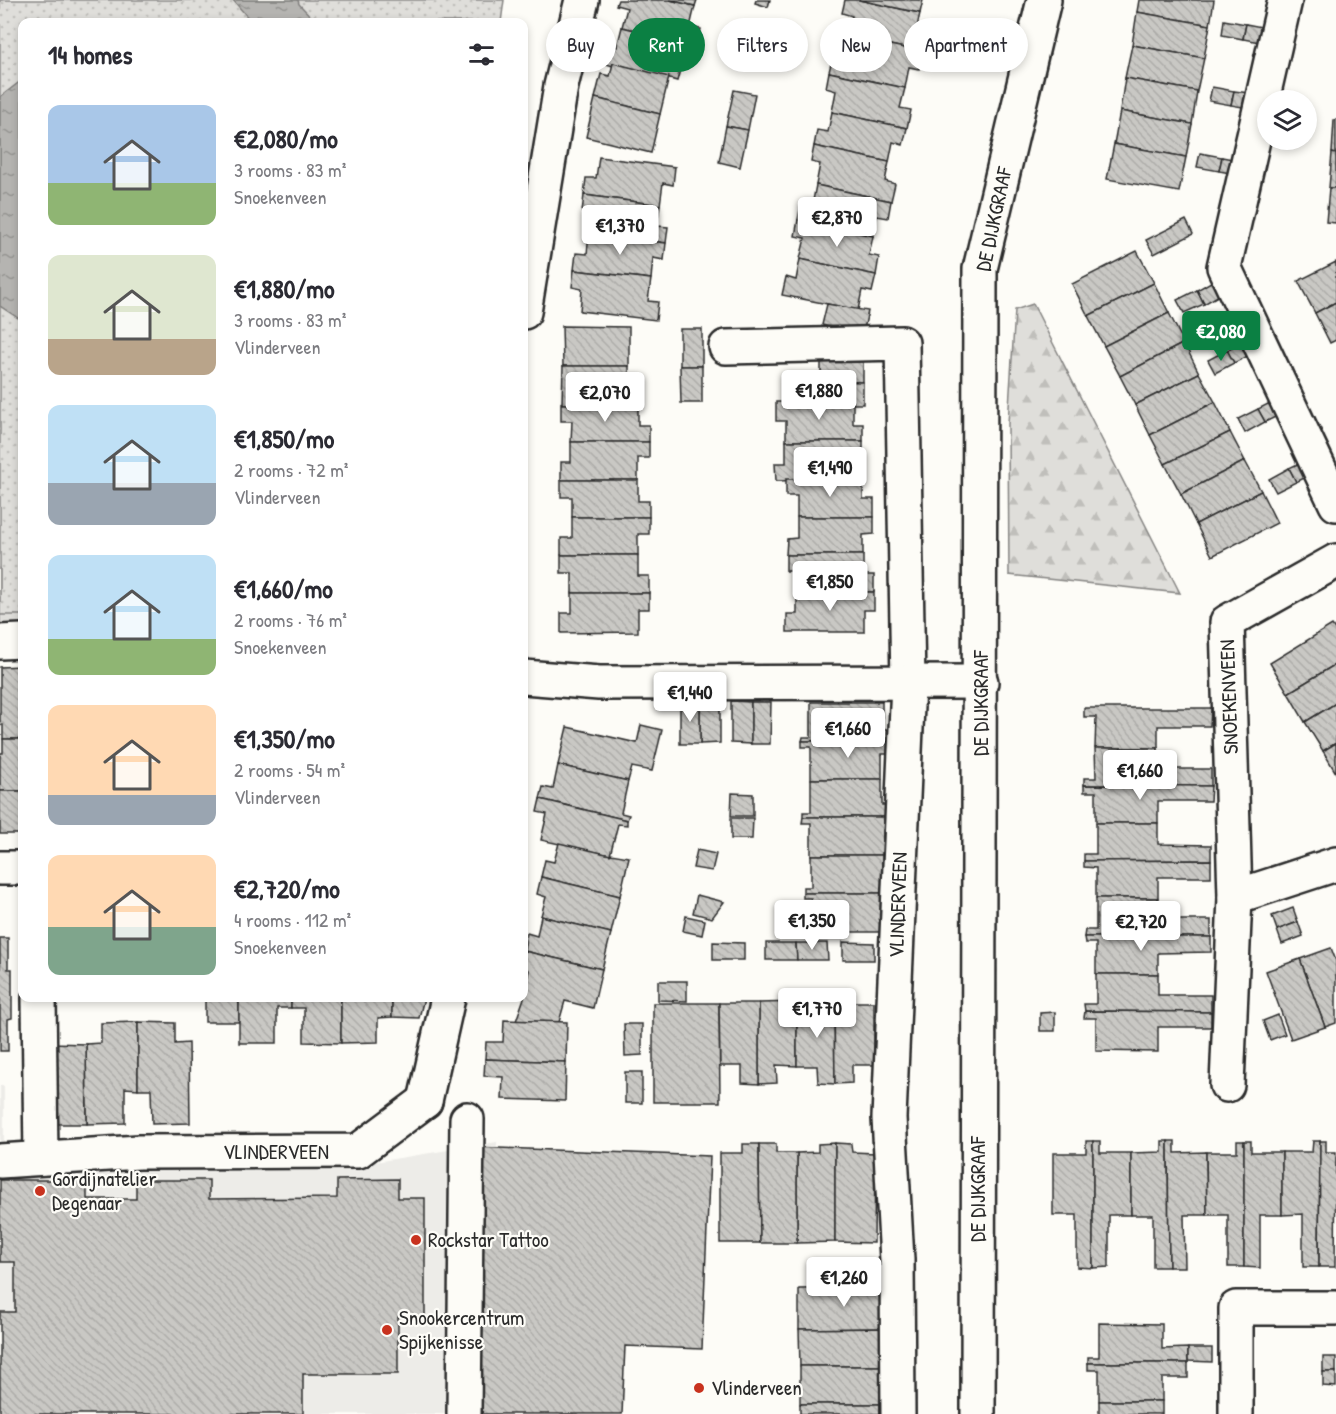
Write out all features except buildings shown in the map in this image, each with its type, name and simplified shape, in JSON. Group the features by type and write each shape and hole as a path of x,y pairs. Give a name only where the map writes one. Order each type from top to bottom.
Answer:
{"street":[{"path":"528,288 561,86 582,0"},
{"name":"DE DIJKGRAAF","path":"978,1414 980,269 1044,0"},
{"path":"1285,0 1224,267 1336,504"},
{"name":"VLINDERVEEN","path":"726,347 902,343 908,683 890,1119 897,1260 898,1414"},
{"name":"SNOEKENVEEN","path":"1227,1085 1235,897 1227,621 1336,561"},
{"path":"0,642 18,641"},
{"path":"528,677 599,683 981,682"},
{"path":"1235,897 1336,864"},
{"path":"0,868 18,868"},
{"path":"39,1002 41,1158"},
{"name":"VLINDERVEEN","path":"0,1161 139,1152 358,1152 425,1101 447,1002"},
{"path":"465,1414 467,1119"},
{"path":"1236,1414 1236,1308 1336,1308"}],"shaded area":[{"path":"0,1086 4,1086 4,1143 0,1143"},
{"path":"497,1142 486,1414 0,1414 0,1174 143,1164 363,1164"}],"green space":[{"path":"0,0 504,0 502,18 18,18 18,615 0,615"},
{"path":"1033,304 1180,593 1009,575 1008,424 1015,310"},
{"path":"0,569 18,596 18,626 0,624"}],"water":[{"path":"233,0 298,0 312,18 248,18"},
{"path":"18,83 18,318 0,306 0,97"}],"place":[{"name":"Gordijnatelier Degenaar","path":"40,1191"},
{"name":"Rockstar Tattoo","path":"416,1240"},
{"name":"Snookercentrum Spijkenisse","path":"387,1330"},
{"name":"Vlinderveen","path":"699,1388"}]}
